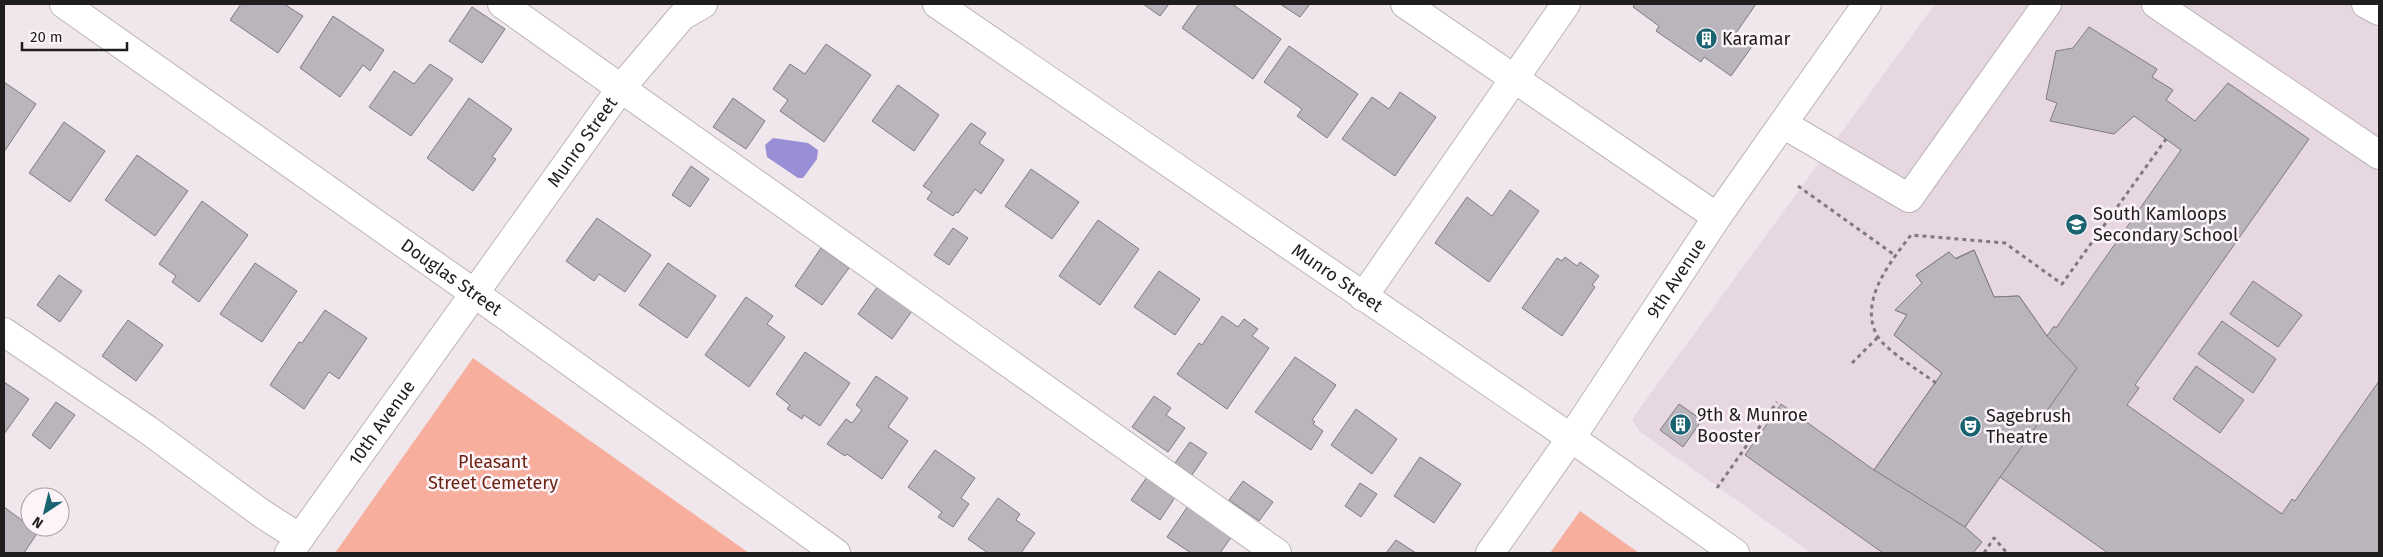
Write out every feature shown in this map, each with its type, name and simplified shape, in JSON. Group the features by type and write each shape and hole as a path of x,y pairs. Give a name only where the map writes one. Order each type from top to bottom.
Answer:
{"street":[{"name":"Douglas Street","path":"64,4 474,293 836,553"},
{"path":"502,4 1277,553"},
{"name":"Munro Street","path":"474,293 621,88 682,16 703,4"},
{"name":"Munro Street","path":"937,4 1571,438 1735,553"},
{"path":"1405,4 1717,217"},
{"path":"1363,297 1566,4"},
{"name":"9th Avenue","path":"1490,553 1571,438 1717,217 1867,4"},
{"path":"1783,124 1909,198 2046,4"},
{"path":"2156,4 2379,154"},
{"path":"2366,4 2379,11"},
{"name":"10th Avenue","path":"295,546 474,293"},
{"path":"4,332 148,430 261,513 295,546"}],"path":[{"path":"1936,383 1895,353 1878,337 1872,315 1876,293 1885,270 1911,235 2005,243 2062,284 2166,139"},
{"path":"1798,186 1896,256"},
{"path":"1852,363 1878,337"},
{"path":"1717,488 1777,402"},
{"path":"1984,553 1994,538 2008,553"}],"shaded area":[{"name":"South Kamloops Secondary School","path":"1935,4 2379,4 2379,553 1811,553 1639,431 1632,419"},
{"path":"773,138 808,143 818,150 817,159 803,178 798,178 767,157 765,145"}],"green space":[{"name":"Pleasant Street Cemetery","path":"473,358 749,553 335,553"},
{"path":"1580,511 1639,553 1550,553"}],"building":[{"path":"241,4 284,4 303,16 278,53 230,20"},
{"path":"1143,4 1169,4 1160,16"},
{"path":"1199,4 1232,4 1281,39 1253,79 1182,28"},
{"path":"1280,4 1310,4 1300,17"},
{"name":"Karamar","path":"1635,4 1756,4 1736,33 1753,45 1731,76 1704,57 1701,62 1656,31 1659,26 1633,7"},
{"path":"472,7 505,29 482,63 449,41"},
{"path":"333,16 384,50 370,71 363,65 340,97 300,68"},
{"path":"2089,27 2157,69 2152,77 2173,90 2166,100 2195,121 2228,83 2309,139 2135,385 2139,388 2127,405 2282,514 2292,499 2295,501 2379,381 2379,553 2108,553 2000,477 1965,527 1982,542 1973,553 1883,553 1745,455 1781,404 1874,470 1942,373 1894,335 1907,315 1895,310 1922,283 1916,275 1949,252 1954,259 1974,250 1994,297 2019,296 2047,336 2054,326 2056,328 2181,150 2134,116 2114,134 2050,121 2057,103 2046,99 2056,51 2073,48"},
{"path":"826,44 871,75 824,142 780,111 788,100 773,89 790,64 805,74"},
{"path":"1289,46 1358,94 1327,138 1297,116 1302,109 1264,82"},
{"path":"430,64 453,79 411,136 369,107 394,71 414,84"},
{"path":"4,82 36,104 4,152"},
{"path":"898,85 939,115 914,151 872,121"},
{"path":"1400,92 1436,117 1395,176 1342,139 1372,97 1389,109"},
{"path":"469,98 512,129 492,157 496,159 473,191 427,158"},
{"path":"733,98 765,121 746,149 713,127"},
{"path":"64,122 105,151 70,202 29,173"},
{"path":"971,123 986,133 979,143 1004,160 981,194 975,189 958,213 956,212 953,216 927,199 932,192 923,186"},
{"path":"137,155 188,191 155,236 105,200"},
{"path":"691,166 709,179 690,207 672,195"},
{"path":"1031,169 1079,202 1052,239 1005,206"},
{"path":"1510,190 1539,211 1489,282 1435,243 1467,197 1492,216"},
{"path":"202,201 248,235 199,302 172,282 176,276 159,264"},
{"path":"597,218 651,255 625,292 599,274 594,281 566,261"},
{"path":"1098,220 1139,249 1100,305 1059,276"},
{"path":"953,228 968,238 949,265 934,255"},
{"path":"821,248 849,268 822,305 795,286"},
{"name":"Sagebrush Theatre","path":"1974,250 1994,297 2019,296 2047,336 2077,368 1965,527 1874,470 1942,373 1894,335 1907,315 1895,310 1922,283 1916,275 1949,252 1956,259"},
{"path":"1565,257 1577,266 1580,262 1599,276 1592,285 1595,287 1562,336 1522,308 1557,258 1562,261"},
{"path":"255,263 297,291 262,342 220,314"},
{"path":"668,263 716,296 687,338 639,305"},
{"path":"1159,271 1200,299 1175,335 1134,307"},
{"path":"59,275 82,291 60,322 37,305"},
{"path":"2253,281 2302,315 2278,347 2230,314"},
{"path":"878,286 912,311 892,339 858,314"},
{"path":"746,297 773,316 767,324 785,337 749,387 705,355"},
{"path":"325,310 367,338 339,379 329,372 304,409 270,385 299,342 302,343"},
{"path":"1222,316 1238,327 1244,319 1258,329 1252,336 1269,348 1227,409 1177,374 1199,343 1202,345"},
{"path":"128,320 163,345 136,381 102,356"},
{"path":"2222,321 2276,359 2253,393 2198,354"},
{"path":"805,352 850,383 820,426 804,415 802,419 787,409 790,405 776,394"},
{"path":"1295,357 1336,385 1312,420 1315,422 1313,424 1323,431 1311,450 1255,412"},
{"path":"2196,366 2244,400 2220,433 2173,399"},
{"path":"876,376 908,398 888,427 908,441 882,479 847,454 845,456 827,444 846,419 852,423 862,410 856,405"},
{"path":"4,382 29,399 4,434"},
{"path":"1154,396 1171,408 1166,415 1185,428 1168,452 1132,427"},
{"path":"56,402 75,415 50,449 32,435"},
{"name":"9th & Munroe Booster","path":"1679,404 1702,420 1683,447 1660,430"},
{"path":"1356,409 1397,439 1372,474 1331,445"},
{"path":"1190,442 1207,453 1192,475 1175,463"},
{"path":"935,450 975,478 961,498 969,504 953,527 938,517 942,512 908,487"},
{"path":"1420,457 1461,484 1434,523 1394,496"},
{"path":"1147,477 1176,496 1160,520 1131,500"},
{"path":"1243,481 1273,502 1259,521 1229,500"},
{"path":"1360,483 1377,494 1361,517 1345,506"},
{"path":"998,498 1020,514 1016,520 1035,533 1021,553 988,553 968,539"},
{"path":"1188,506 1232,536 1220,553 1191,553 1167,537"},
{"path":"4,507 20,519 20,537 35,537 24,553 4,553"},
{"path":"1396,540 1416,553 1386,553"}],"place":[{"name":"Karamar","path":"1706,39"},
{"name":"South Kamloops Secondary School","path":"2077,224"},
{"name":"9th & Munroe Booster","path":"1681,425"},
{"name":"Sagebrush Theatre","path":"1970,426"}]}
